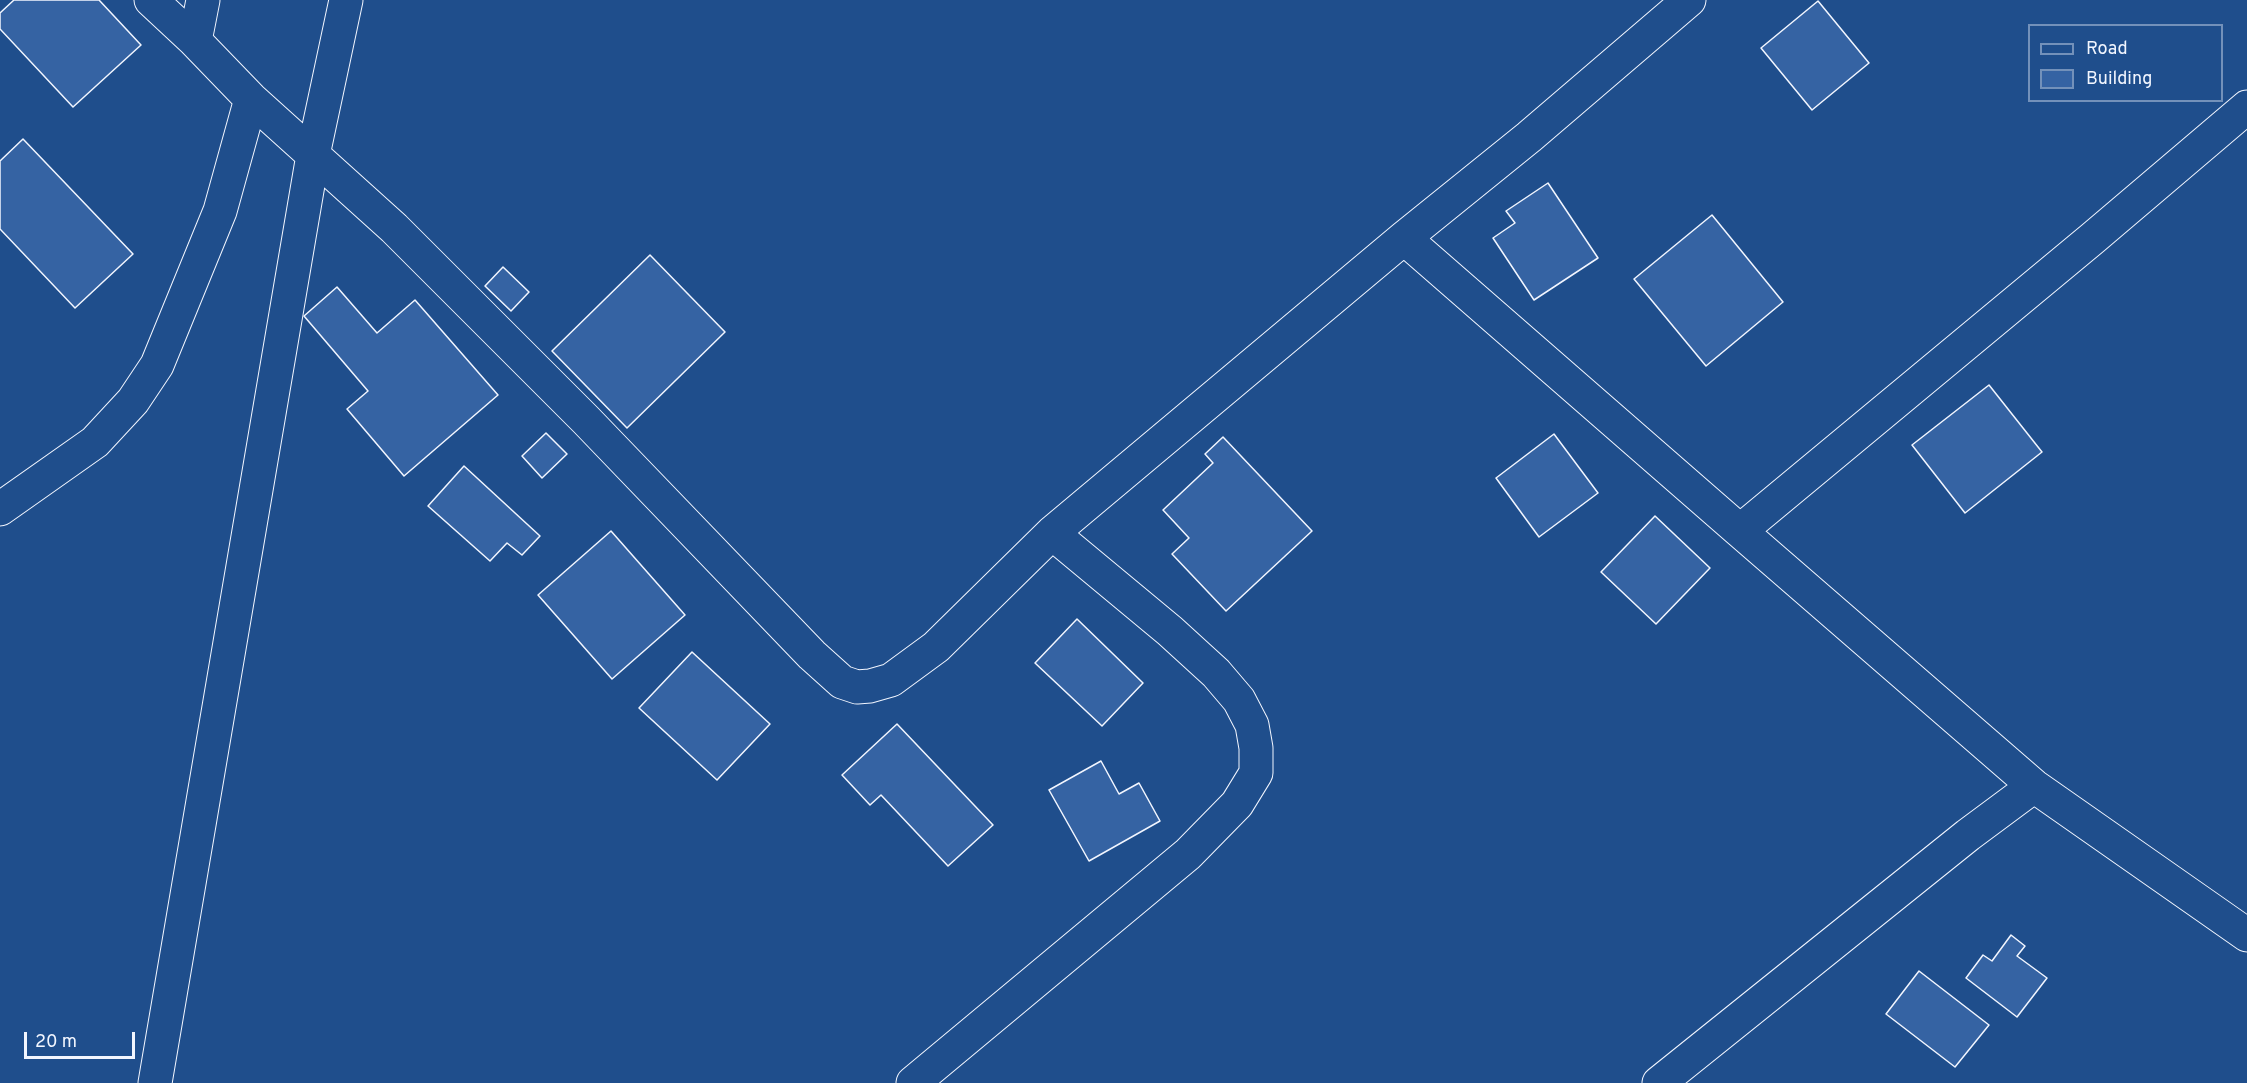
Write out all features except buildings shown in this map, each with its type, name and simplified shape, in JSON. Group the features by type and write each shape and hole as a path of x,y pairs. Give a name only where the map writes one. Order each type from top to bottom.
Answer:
{"street":[{"path":"151,0 195,41 251,99 427,262 586,420 812,655 842,682 857,687 891,680 936,647 1052,533 1404,238 1529,137 1689,0"},
{"path":"195,41 203,0"},
{"path":"155,1083 313,155 346,0"},
{"path":"0,510 95,442 133,401 157,365 220,211 251,99"},
{"path":"1740,531 2094,238 2247,107"},
{"path":"1404,238 2034,786 2247,935"},
{"path":"913,1083 1188,854 1237,804 1256,773 1256,748 1252,725 1239,700 1216,673 1170,631 1052,533"},
{"path":"1659,1083 1968,835 2034,786"}]}
